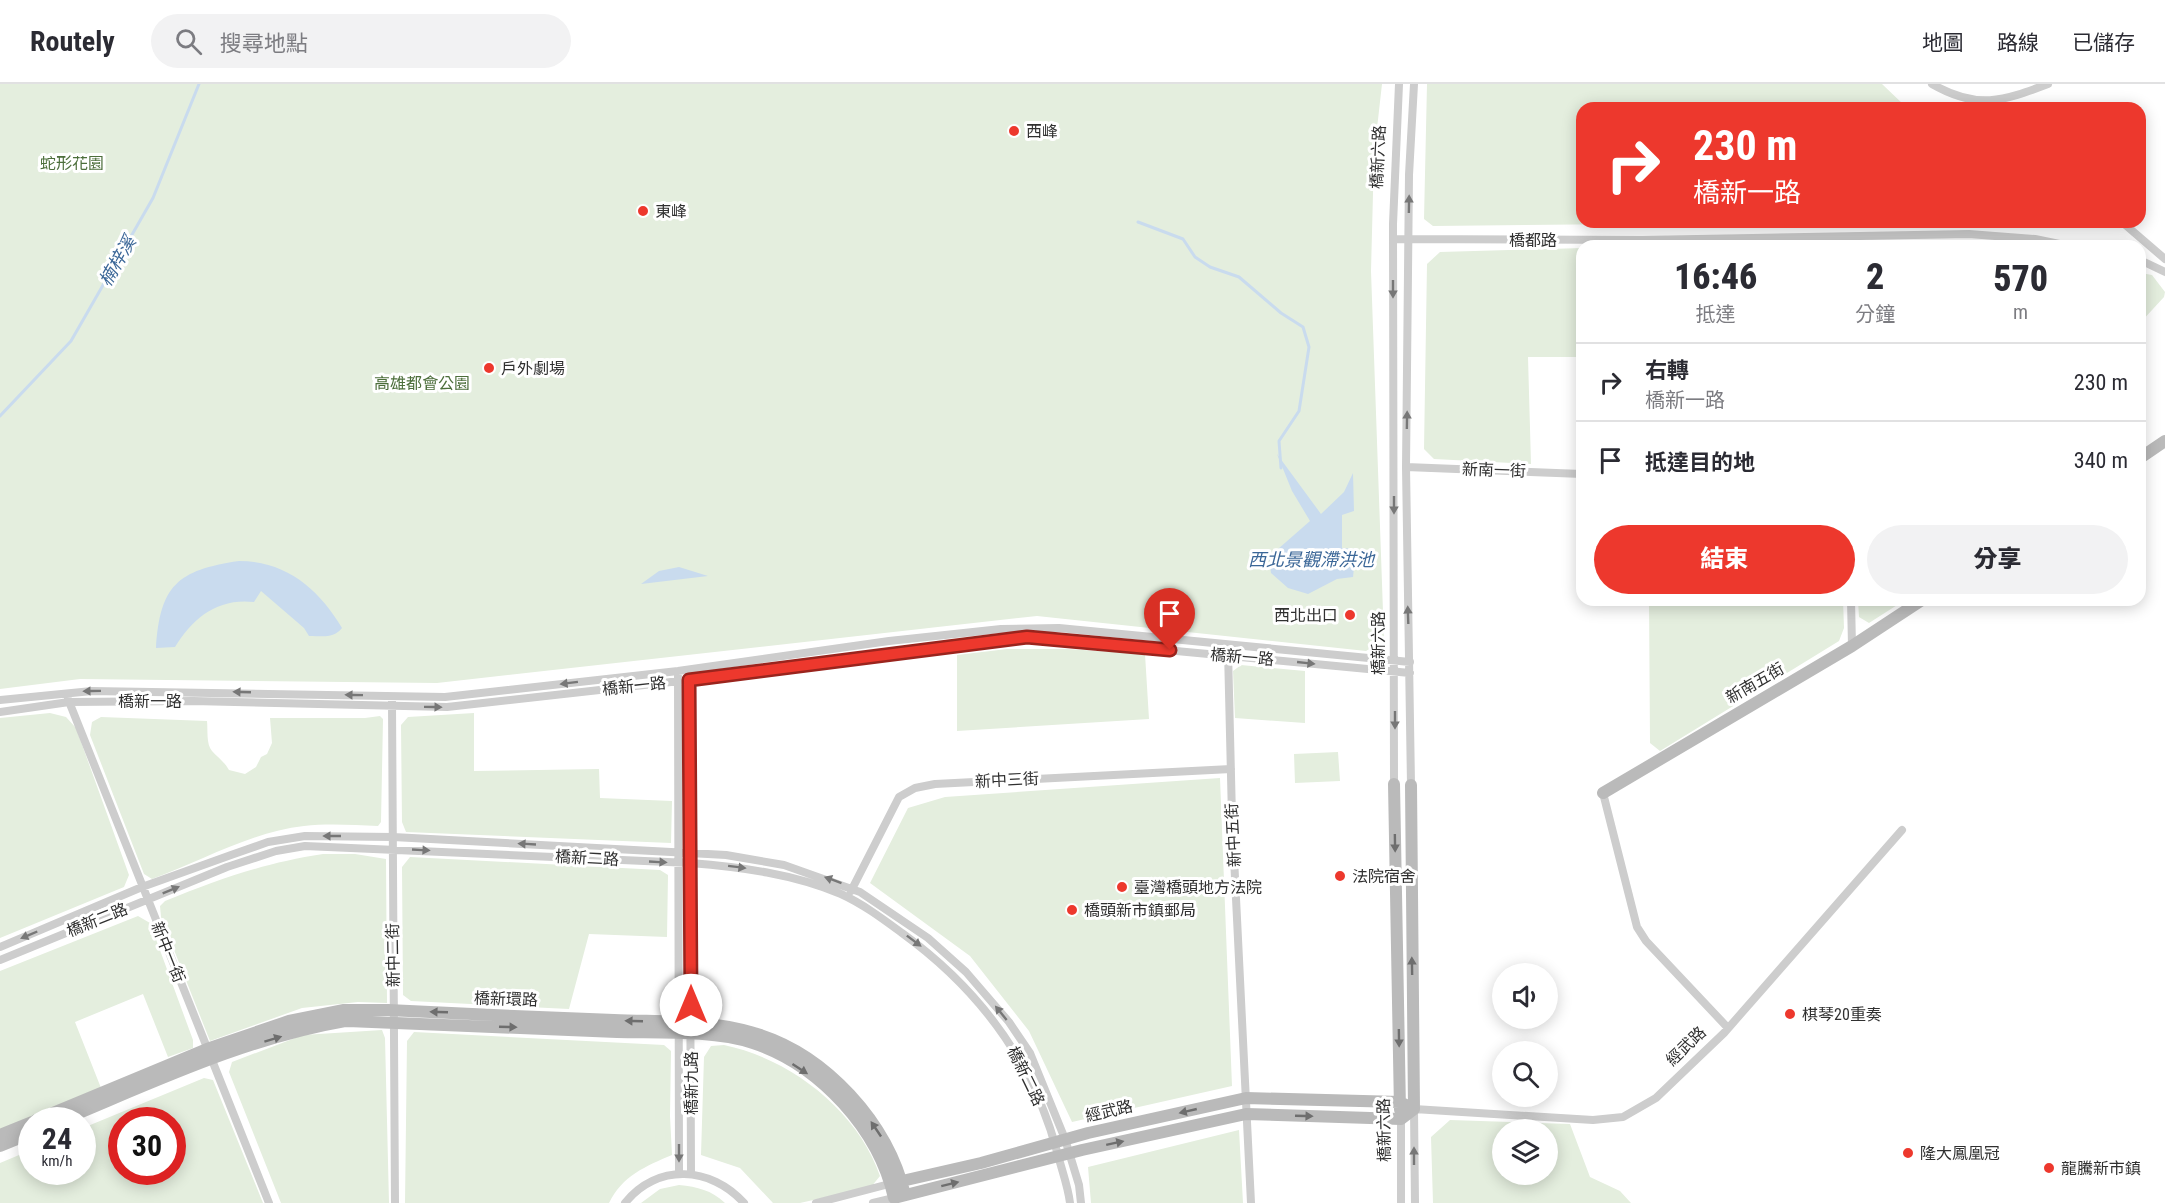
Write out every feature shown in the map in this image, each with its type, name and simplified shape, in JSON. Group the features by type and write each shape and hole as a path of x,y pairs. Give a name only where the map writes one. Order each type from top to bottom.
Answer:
{"street":[{"name":"橋新六路","path":"1399,84 1393,180 1393,239 1394,784 1401,1203"},
{"name":"橋新六路","path":"1414,84 1408,240 1406,467 1415,1203"},
{"path":"1932,84 1974,101 2007,100 2048,84"},
{"path":"2129,228 2143,240"},
{"name":"橋都路","path":"1393,239 1642,240 1846,234 1969,234 2040,240"},
{"path":"1846,234 1846,240"},
{"path":"2146,243 2165,259"},
{"path":"2146,263 2165,272"},
{"path":"2146,454 2165,441"},
{"name":"新南一街","path":"1406,467 1576,474"},
{"path":"1851,606 1852,646"},
{"name":"新南五街","path":"1603,793 1852,646 1913,606"},
{"name":"橋新一路","path":"0,700 64,692 192,691 445,698 678,671 889,641 1025,627 1059,628 1410,662"},
{"name":"橋新一路","path":"0,712 69,702 193,701 447,707 689,680 1027,637 1410,674"},
{"name":"新中五街","path":"1228,645 1246,1114"},
{"name":"橋新九路","path":"679,1173 690,863 690,669"},
{"name":"橋新九路","path":"678,671 678,863 691,1173"},
{"name":"新中一街","path":"64,692 268,1203"},
{"name":"新中二街","path":"391,696 395,1203"},
{"name":"新中三街","path":"848,898 899,797 915,788 935,784 1231,769"},
{"path":"1603,793 1637,927 1646,941 1728,1028"},
{"name":"經武路","path":"816,1203 981,1163 1060,1140 1246,1098 1400,1102 1414,1109 1593,1120 1623,1117 1656,1098 1728,1028 1902,830"},
{"name":"橋新二路","path":"0,947 142,887 268,842 305,836 393,837 678,852 736,856 784,865 853,888 928,938 966,972 1030,1053 1064,1155"},
{"name":"橋新二路","path":"0,960 147,899 276,850 311,845 690,863 752,869 783,876 848,898 919,945 958,979 1001,1028 1020,1057 1060,1140"},
{"name":"橋新環路","path":"70,1107 312,1015 344,1010 394,1017 755,1033 808,1058 849,1095 885,1143 900,1200"},
{"name":"橋新環路","path":"91,1107 209,1054"},
{"path":"1401,1119 1414,1109"},
{"path":"1246,1114 1251,1203"},
{"name":"經武路","path":"873,1203 900,1200 1064,1155 1246,1114 1401,1119"},
{"path":"0,1135 18,1128"},
{"path":"0,1146 18,1139"},
{"path":"1064,1155 1070,1203"},
{"path":"1064,1155 1079,1185 1081,1203"},
{"path":"625,1203 646,1183 679,1173 691,1173 722,1183 744,1203"}],"green space":[{"name":"高雄都會公園","path":"0,84 1382,84 1374,155 1371,271 1384,640 1366,651 1037,616 437,683 80,679 0,689"},
{"path":"1427,84 1882,84 1901,102 1576,102 1576,225 1433,226 1424,219"},
{"path":"1576,248 1576,357 1528,357 1531,464 1434,459 1424,449 1427,264 1440,252"},
{"path":"2146,274 2152,275 2165,292 2164,297 2146,317"},
{"path":"1649,606 1843,606 1844,628 1839,641 1660,751 1650,743"},
{"path":"1858,606 1896,606 1869,623 1859,617"},
{"path":"1007,649 1067,649 1145,654 1149,719 957,731 957,655"},
{"path":"1241,665 1305,671 1305,723 1235,718 1233,671"},
{"path":"50,713 66,717 76,728 129,875 124,887 0,938 0,718"},
{"path":"474,713 474,771 599,769 600,798 672,801 671,843 406,832 402,822 401,725 408,717"},
{"path":"380,716 383,719 381,822 378,826 341,824 284,829 246,841 152,879 144,874 90,735 92,722 101,717 207,721 208,741 212,751 229,770 245,774 256,767 261,757 267,754 272,743 270,718"},
{"path":"1338,752 1340,781 1295,783 1294,754"},
{"path":"1220,778 1232,1086 1072,1122 1029,1031 970,956 870,883 908,808 945,797"},
{"path":"323,854 355,854 386,859 387,1003 358,1002 302,1008 210,1041 161,917 160,906 165,901 242,873 281,862"},
{"path":"410,857 660,870 668,875 667,937 589,934 569,1009 411,1001 403,995 402,867"},
{"path":"138,916 150,923 193,1040 193,1048 168,1057 143,994 75,1022 101,1088 55,1107 18,1107 18,1123 0,1130 0,971"},
{"path":"382,1030 385,1038 389,1203 281,1203 229,1072 232,1062 303,1035"},
{"path":"414,1032 664,1045 671,1051 672,1155 644,1168 628,1179 609,1203 405,1203 407,1041"},
{"path":"724,1045 774,1062 797,1075 839,1110 856,1130 870,1152 880,1176 871,1187 800,1203 773,1203 740,1168 701,1155 704,1057 711,1046"},
{"path":"204,1078 213,1080 263,1203 0,1203 0,1163 18,1155 18,1185 96,1185 96,1123 108,1118 108,1185 186,1185 186,1107 134,1107"},
{"path":"1450,1120 1492,1121 1492,1185 1558,1185 1558,1124 1570,1124 1590,1177 1620,1191 1631,1203 1433,1203 1431,1137"},
{"path":"1239,1130 1243,1203 1091,1203 1088,1167"},
{"path":"679,1185 704,1190 725,1203 641,1203 660,1189"}],"water":[{"name":"西北景觀滯洪池","path":"1277,454 1321,514 1344,492 1353,473 1354,511 1342,515 1342,548 1356,549 1353,577 1337,579 1308,594 1288,588 1271,573 1269,557 1310,521 1292,491"},
{"path":"239,561 272,566 300,580 323,601 342,628 331,635 309,636 304,628 261,591 254,602 229,603 207,612 190,627 175,647 156,648 162,610 176,585 187,576 200,570"},
{"path":"679,567 708,576 641,584 659,571"}],"waterway":[{"name":"楠梓溪","path":"0,416 71,341 153,198 199,84"},
{"path":"1138,222 1183,239 1195,257 1210,267 1239,277 1281,313 1303,327 1309,347 1299,411 1279,441 1281,468"}],"place":[{"name":"西峰","path":"1014,131"},
{"name":"東峰","path":"643,211"},
{"name":"戶外劇場","path":"489,368"},
{"name":"西北出口","path":"1350,615"},
{"name":"法院宿舍","path":"1340,876"},
{"name":"臺灣橋頭地方法院","path":"1122,887"},
{"name":"橋頭新市鎮郵局","path":"1072,910"},
{"name":"棋琴20重奏","path":"1790,1014"},
{"name":"隆大鳳凰冠","path":"1908,1153"},
{"name":"龍騰新市鎮","path":"2049,1168"}],"route":[{"path":"691,1005 689,680 980,641 1027,637 1058,638 1170,650"}],"park label":[{"name":"蛇形花園","path":"72,163"}]}
